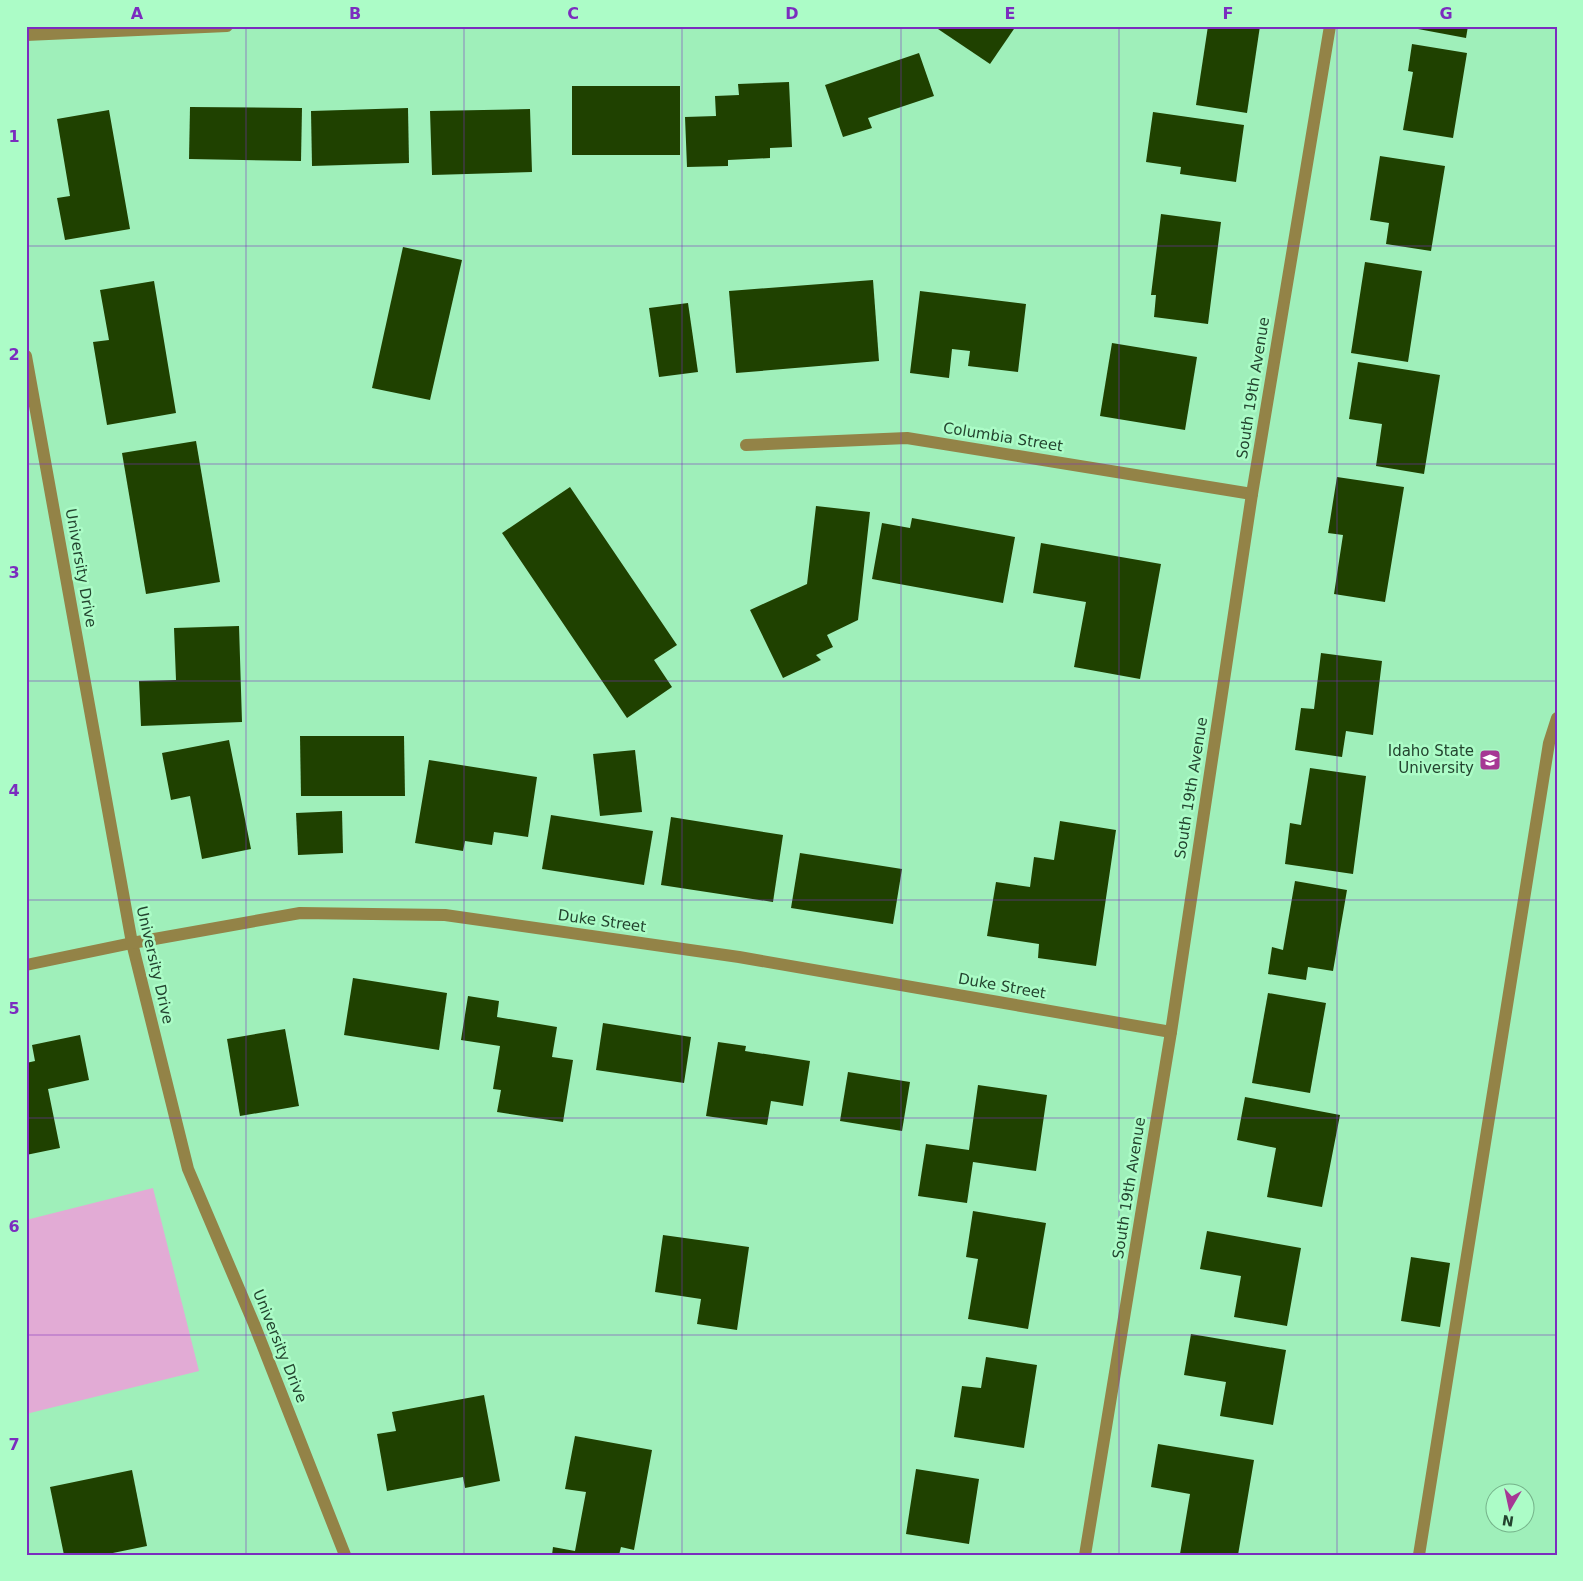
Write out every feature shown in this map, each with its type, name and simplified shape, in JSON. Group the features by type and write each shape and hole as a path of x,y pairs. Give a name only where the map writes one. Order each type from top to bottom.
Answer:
{"street":[{"path":"26,35 227,26"},
{"name":"South 19th Avenue","path":"1085,1555 1171,1032 1252,494 1330,26"},
{"name":"University Drive","path":"26,356 132,943 188,1169 254,1324 345,1555"},
{"name":"Columbia Street","path":"746,445 907,438 1252,494"},
{"path":"1419,1555 1548,753 1557,718"},
{"name":"Duke Street","path":"26,965 132,943 300,913 445,915 739,957 1171,1032"}],"shaded area":[{"path":"153,1188 199,1371 26,1414 26,1220"}],"building":[{"path":"936,26 1016,26 990,64"},
{"path":"1208,26 1260,26 1247,113 1196,105"},
{"path":"1418,26 1468,26 1466,38 1418,29"},
{"path":"1412,44 1467,53 1453,138 1403,130 1413,72 1408,71"},
{"path":"919,53 934,96 868,118 872,128 843,137 825,85"},
{"path":"789,82 792,147 770,148 770,158 728,160 728,166 687,167 685,117 716,116 715,96 739,95 738,84"},
{"path":"572,86 680,86 680,155 572,155"},
{"path":"190,107 302,108 301,161 189,159"},
{"path":"408,108 409,163 312,166 311,111"},
{"path":"530,109 532,172 432,175 430,111"},
{"path":"109,110 130,229 65,240 57,198 70,196 57,119"},
{"path":"1153,112 1244,125 1236,182 1180,174 1181,167 1146,162"},
{"path":"1380,156 1445,166 1431,251 1386,244 1389,223 1370,220"},
{"path":"1161,214 1221,222 1208,324 1154,317 1156,295 1151,295"},
{"path":"403,247 462,260 430,400 372,388"},
{"path":"1365,262 1422,271 1408,362 1351,353"},
{"path":"873,280 879,361 736,373 729,291"},
{"path":"154,281 176,413 107,425 93,342 109,340 100,290"},
{"path":"920,291 1026,304 1018,372 968,366 970,351 952,349 949,378 910,373"},
{"path":"688,303 698,372 659,377 649,308"},
{"path":"1112,343 1197,357 1185,430 1100,416"},
{"path":"1358,362 1440,375 1424,474 1376,466 1382,424 1349,419"},
{"path":"196,441 220,582 146,594 122,453"},
{"path":"1337,477 1404,487 1385,602 1334,594 1343,535 1328,533"},
{"path":"570,487 677,645 654,660 672,687 627,718 502,533"},
{"path":"816,506 870,512 858,620 827,635 833,647 816,655 821,660 783,678 750,610 807,584"},
{"path":"912,518 1015,537 1003,603 872,579 882,523 910,528"},
{"path":"1041,543 1161,564 1140,679 1074,667 1086,602 1033,593"},
{"path":"239,626 242,722 141,726 139,681 176,680 174,628"},
{"path":"1321,653 1382,661 1373,735 1346,731 1342,757 1295,750 1301,708 1314,709"},
{"path":"300,736 404,736 405,796 301,796"},
{"path":"229,740 251,849 202,859 190,796 171,800 162,753"},
{"path":"635,750 642,812 600,816 593,754"},
{"path":"429,760 537,777 528,837 494,832 492,845 465,841 463,851 415,843"},
{"path":"1310,768 1366,776 1353,874 1285,864 1290,823 1301,825"},
{"path":"342,811 343,853 298,855 296,813"},
{"path":"551,815 653,831 644,885 542,869"},
{"path":"671,817 783,835 773,902 661,885"},
{"path":"1060,821 1116,830 1096,966 1038,958 1039,944 987,936 996,882 1030,887 1034,857 1054,860"},
{"path":"800,853 902,869 893,924 791,908"},
{"path":"1295,881 1347,890 1333,971 1308,967 1306,980 1268,974 1272,947 1283,950"},
{"path":"353,978 447,993 439,1050 344,1035"},
{"path":"1268,993 1326,1003 1310,1093 1252,1083"},
{"path":"468,996 499,1001 497,1017 557,1027 552,1057 573,1060 563,1122 497,1112 501,1090 493,1089 500,1046 461,1040"},
{"path":"603,1023 691,1037 684,1083 596,1070"},
{"path":"285,1029 299,1106 240,1116 227,1039"},
{"path":"80,1035 89,1080 48,1089 60,1148 26,1155 26,1063 35,1061 32,1045"},
{"path":"718,1042 746,1046 745,1051 810,1061 803,1106 771,1101 767,1125 706,1116"},
{"path":"848,1072 910,1082 902,1131 840,1121"},
{"path":"978,1085 1047,1095 1036,1171 973,1162 967,1203 918,1196 926,1144 969,1150"},
{"path":"1245,1097 1340,1115 1322,1207 1267,1197 1276,1148 1237,1140"},
{"path":"973,1211 1046,1223 1028,1329 968,1319 978,1259 966,1257"},
{"path":"1207,1231 1301,1248 1287,1326 1234,1317 1241,1276 1200,1269"},
{"path":"663,1235 749,1247 737,1330 697,1324 701,1299 655,1292"},
{"path":"1411,1257 1450,1263 1440,1327 1401,1321"},
{"path":"1191,1334 1286,1350 1273,1425 1220,1416 1226,1382 1184,1375"},
{"path":"986,1357 1037,1365 1024,1448 954,1437 962,1386 981,1388"},
{"path":"484,1395 500,1481 465,1488 463,1477 387,1491 377,1434 396,1431 392,1412"},
{"path":"575,1436 652,1450 634,1550 621,1547 619,1555 552,1555 553,1547 575,1551 586,1492 565,1489"},
{"path":"1158,1444 1254,1460 1238,1555 1180,1554 1190,1494 1151,1487"},
{"path":"916,1469 979,1479 969,1544 906,1534"},
{"path":"132,1470 147,1546 103,1555 64,1555 50,1487"}],"place":[{"name":"Idaho State University","path":"1490,760"}]}
